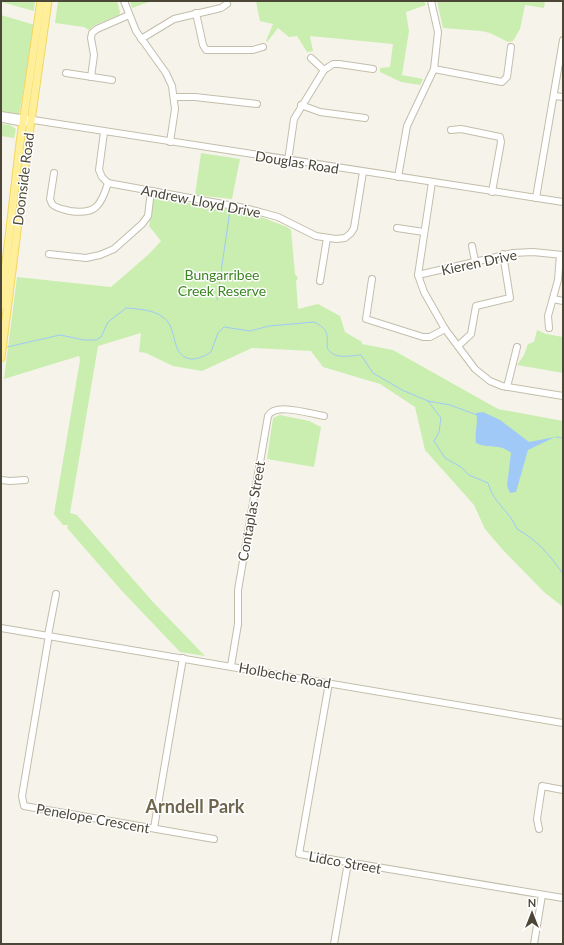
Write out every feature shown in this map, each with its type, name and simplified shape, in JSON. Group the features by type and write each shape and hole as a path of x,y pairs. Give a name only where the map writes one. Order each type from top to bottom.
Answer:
{"main road":[{"name":"Doonside Road","path":"1,306 41,1"},
{"name":"Doonside Road","path":"1,358 26,121 48,1"}],"street":[{"path":"124,1 141,39 166,73 171,83 175,111 170,142"},
{"path":"398,177 407,126 434,69 438,32 431,1"},
{"path":"141,39 174,20 196,13 221,8 227,4"},
{"path":"196,13 203,45 206,50 253,50 263,47"},
{"path":"91,77 94,55 91,38 92,33 97,29 129,15"},
{"path":"536,198 563,44"},
{"path":"434,69 453,74 502,82 507,76 511,47"},
{"path":"311,58 324,70"},
{"path":"288,160 294,119 301,105 324,70 329,66 339,64 373,69"},
{"path":"66,73 112,80"},
{"path":"554,96 563,97"},
{"path":"174,97 195,97 258,104"},
{"path":"301,105 320,112 365,118"},
{"path":"1,115 26,121"},
{"path":"1,118 26,121"},
{"name":"Douglas Road","path":"26,121 563,202"},
{"path":"450,130 461,129 500,137 501,142 492,192"},
{"path":"54,173 50,202 55,207 59,209 81,212 92,210 104,196 108,183 102,177 99,170 104,132"},
{"name":"Andrew Lloyd Drive","path":"108,183 245,208 278,217 316,236 327,238 345,238 353,230 363,172"},
{"path":"432,182 418,275 424,292 445,329 482,376 494,383 563,396"},
{"path":"49,254 86,258 100,256 114,249 142,224 148,216 151,191"},
{"path":"397,228 424,232"},
{"path":"320,281 327,238"},
{"path":"472,246 475,261"},
{"name":"Kieren Drive","path":"418,275 503,254 523,252 561,255"},
{"path":"458,346 471,334 476,306 510,298 503,254"},
{"path":"549,328 548,316 558,280 561,255"},
{"path":"372,279 366,319 423,337 430,337 445,329"},
{"path":"553,299 563,301"},
{"path":"507,386 517,347"},
{"name":"Contaplas Street","path":"230,666 238,624 238,590 268,416 271,411 280,409 324,416"},
{"path":"1,480 25,480"},
{"path":"49,635 56,594"},
{"name":"Holbeche Road","path":"3,629 49,635 563,723"},
{"name":"Penelope Crescent","path":"49,635 22,796 24,806 214,839"},
{"path":"154,828 183,658"},
{"name":"Lidco Street","path":"329,683 299,854 563,898"},
{"path":"540,829 537,819 542,786 563,790"},
{"path":"334,944 348,862"},
{"path":"534,944 542,895"}],"green space":[{"path":"35,1 34,11 1,2"},
{"path":"58,1 117,1 120,12 119,15 95,25 89,30 84,27 55,23"},
{"path":"130,1 152,1 132,8"},
{"path":"256,1 424,1 426,5 406,12 409,31 402,75 423,79 420,85 401,82 380,72 380,68 390,67 393,44 310,36 313,51 307,52 297,36 289,37 278,28 267,42 266,41 273,24 260,21"},
{"path":"437,1 545,1 544,8 525,5 520,29 513,41 508,42 490,33 481,31 443,28"},
{"path":"1,15 35,25 19,115 1,112"},
{"path":"1,124 10,125 16,129 14,138 1,136"},
{"path":"201,153 240,159 232,199 195,195"},
{"name":"Bungarribee Creek Reserve","path":"157,198 251,213 287,227 291,230 295,274 298,278 296,281 298,309 318,304 340,316 345,332 362,342 362,344 393,350 498,409 563,421 563,607 544,592 502,549 485,529 474,505 425,450 415,407 380,384 323,367 311,351 252,348 202,371 173,366 146,353 139,352 141,333 98,346 70,513 77,515 152,601 205,656 180,652 122,591 67,528 68,525 63,525 54,514 80,360 79,356 4,379 17,277 111,287 149,254 161,241 149,226 154,199"},
{"path":"537,330 546,334 563,337 563,373 517,365 524,355 528,344 534,342"},
{"path":"280,415 309,421 321,427 314,467 267,459 273,418"}],"water":[{"path":"483,412 500,420 529,442 555,437 528,450 516,492 510,493 507,486 511,453 503,448 485,446 476,443 476,413"}],"waterway":[{"path":"217,300 230,210"},
{"path":"7,347 60,335 84,340 96,340 101,337 108,322 126,308 149,311 164,318 171,327 176,344 181,354 191,359 201,357 211,352 218,333 224,327 250,331 269,326 314,322 325,330 327,335 327,347 333,354 337,356 361,355 373,373 402,390 428,401 441,418 439,432 434,441 445,458 461,467 469,475 488,483 490,490 517,529 543,548 563,574"},
{"path":"428,401 450,405 477,415"},
{"path":"556,437 563,438"}],"district":[{"name":"Arndell Park","path":"195,806"}]}
